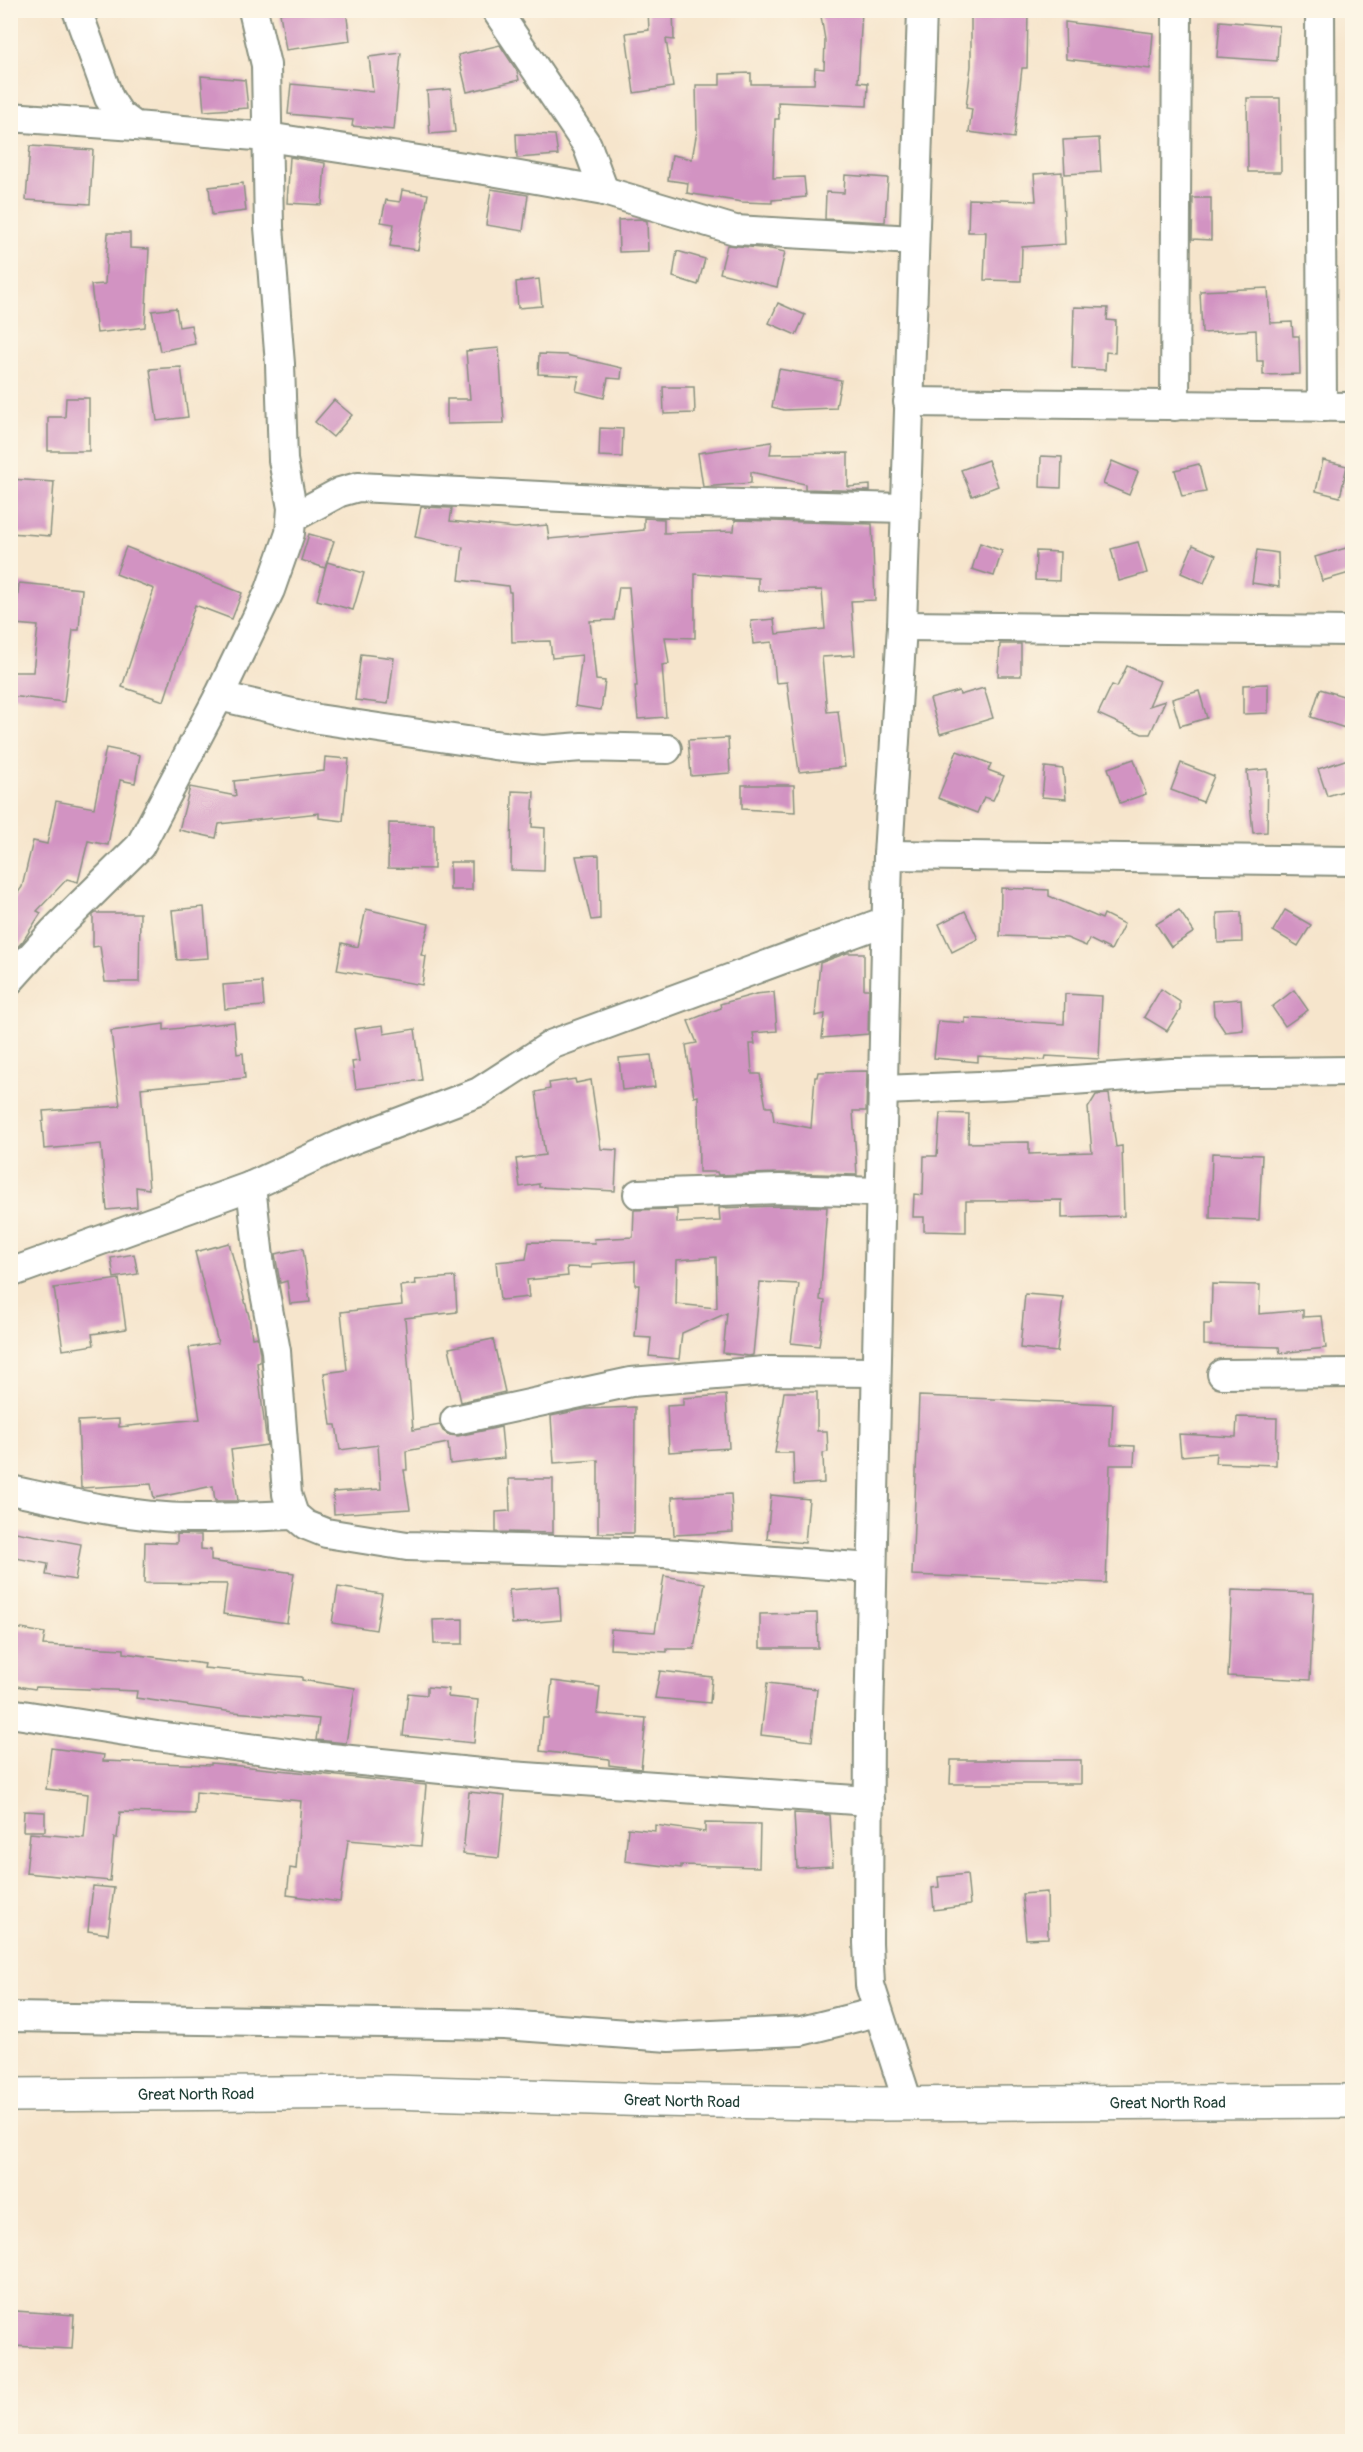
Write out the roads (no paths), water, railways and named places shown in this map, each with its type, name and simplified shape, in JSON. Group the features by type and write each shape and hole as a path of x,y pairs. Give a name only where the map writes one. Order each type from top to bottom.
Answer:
{"highway":[{"name":"Great North Road","path":"10,2095 390,2092 655,2100 908,2103 1353,2101"}],"street":[{"path":"77,10 109,98 120,115 135,126"},
{"path":"10,980 53,932 140,846 219,696 270,590 290,533 292,518 283,460 280,364 269,227 266,65 253,10"},
{"path":"496,10 587,145 604,191"},
{"path":"908,2103 870,1985 868,1943 872,1568 886,921 902,626 922,10"},
{"path":"1175,406 1177,10"},
{"path":"1320,10 1322,407"},
{"path":"10,117 267,137 491,171 604,191 735,230 914,240"},
{"path":"908,402 1353,407"},
{"path":"292,518 340,492 358,487 661,502 905,508"},
{"path":"902,626 1353,631"},
{"path":"219,696 318,719 494,745 543,750 582,747 667,749"},
{"path":"888,855 1353,861"},
{"path":"10,1273 251,1186 344,1143 479,1092 553,1044 886,921"},
{"path":"884,1090 1003,1085 1172,1073 1353,1071"},
{"path":"251,1186 260,1267 276,1351 287,1494 294,1515 306,1525 327,1533 406,1546 663,1553 872,1568"},
{"path":"638,1194 780,1189 880,1192"},
{"path":"455,1420 631,1382 765,1371 876,1372"},
{"path":"1222,1374 1353,1373"},
{"path":"10,1490 92,1508 166,1517 294,1515"},
{"path":"10,1713 157,1736 311,1756 511,1776 869,1801"},
{"path":"10,2017 504,2025 669,2037 801,2031 877,2012"}]}
